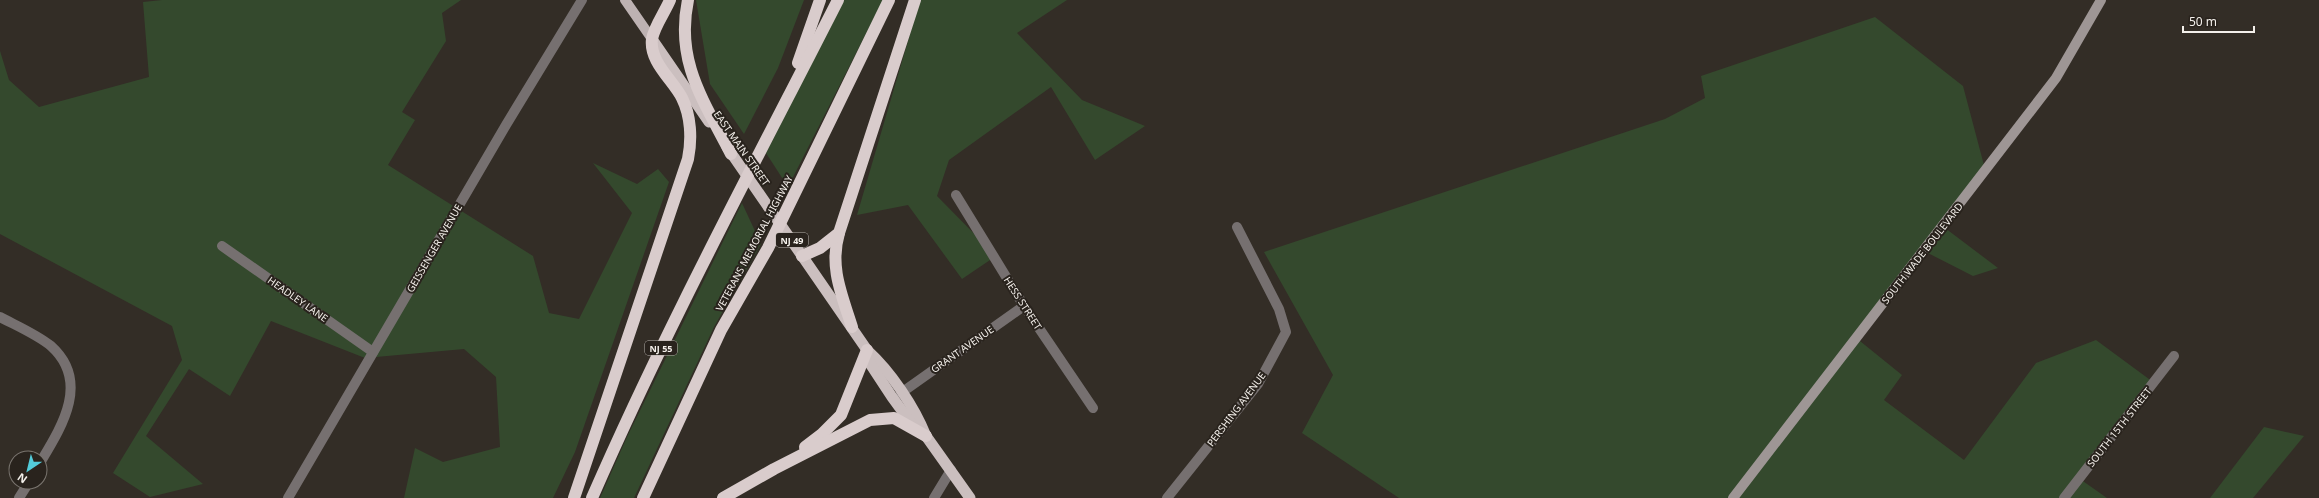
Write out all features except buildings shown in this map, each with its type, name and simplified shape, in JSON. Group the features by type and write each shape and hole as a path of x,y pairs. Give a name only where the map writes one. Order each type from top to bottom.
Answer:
{"highway":[{"path":"574,498 675,198 690,148 687,110 682,98 653,56 652,39 670,0"},
{"path":"688,0 684,33 687,61 697,87 731,154"},
{"path":"782,110 820,0"},
{"name":"NJ 55","path":"592,498 623,427 735,200 838,0"},
{"name":"VETERANS MEMORIAL HIGHWAY","path":"643,498 721,330 768,248 889,0"},
{"path":"852,327 839,293 836,275 835,254 839,233 915,0"},
{"name":"EAST MAIN STREET","path":"652,39 867,350 878,360 901,393 920,423 926,436 970,498"},
{"path":"802,256 820,248 839,233"},
{"path":"774,469 822,434 841,415 867,350"},
{"name":"EAST MAIN STREET","path":"867,350 869,362 892,397 911,423 926,436"},
{"path":"724,498 774,469 876,418 894,418 926,436"}],"main road":[{"name":"EAST MAIN STREET","path":"625,0 652,39"},
{"name":"SOUTH WADE BOULEVARD","path":"1733,498 2047,90 2070,57 2101,0"}],"street":[{"name":"GEISSENGER AVENUE","path":"288,498 582,0"},
{"name":"HESS STREET","path":"956,195 1024,306 1093,408"},
{"name":"PERSHING AVENUE","path":"1167,498 1258,384 1286,332 1279,309 1237,227"},
{"name":"HEADLEY LANE","path":"222,246 373,352"},
{"name":"GRANT AVENUE","path":"901,393 1024,306"},
{"path":"0,317 42,339 52,347 66,367 70,389 67,415 47,450"},
{"name":"SOUTH 15TH STREET","path":"2064,498 2174,356"},
{"path":"934,498 951,470"}],"green space":[{"path":"162,0 461,0 442,13 446,41 402,112 415,120 388,165 533,256 549,313 579,319 632,213 593,163 637,184 658,169 669,182 575,452 553,498 404,498 415,448 443,462 500,447 496,377 464,349 365,358 271,321 230,396 189,369 146,436 203,484 150,497 113,473 182,360 172,326 0,234 0,51 9,80 39,107 149,77 143,2"},
{"path":"696,0 804,0 778,68 744,134 710,84"},
{"path":"844,0 883,0 788,187 766,153"},
{"path":"920,0 1067,0 1017,33 1082,100 1145,126 1095,160 1051,87 949,160 937,196 996,256 962,279 908,205 857,215"},
{"path":"1875,17 1963,86 1985,169 1941,225 1998,268 1973,276 1922,250 1855,337 1902,375 1884,400 1964,460 2036,363 2096,340 2153,382 2080,479 2107,498 1399,498 1302,433 1333,375 1264,252 1665,119 1705,98 1701,76"},
{"path":"742,203 761,244 714,327 634,498 600,498 627,437"},
{"path":"2264,427 2304,436 2253,498 2210,498"}]}
